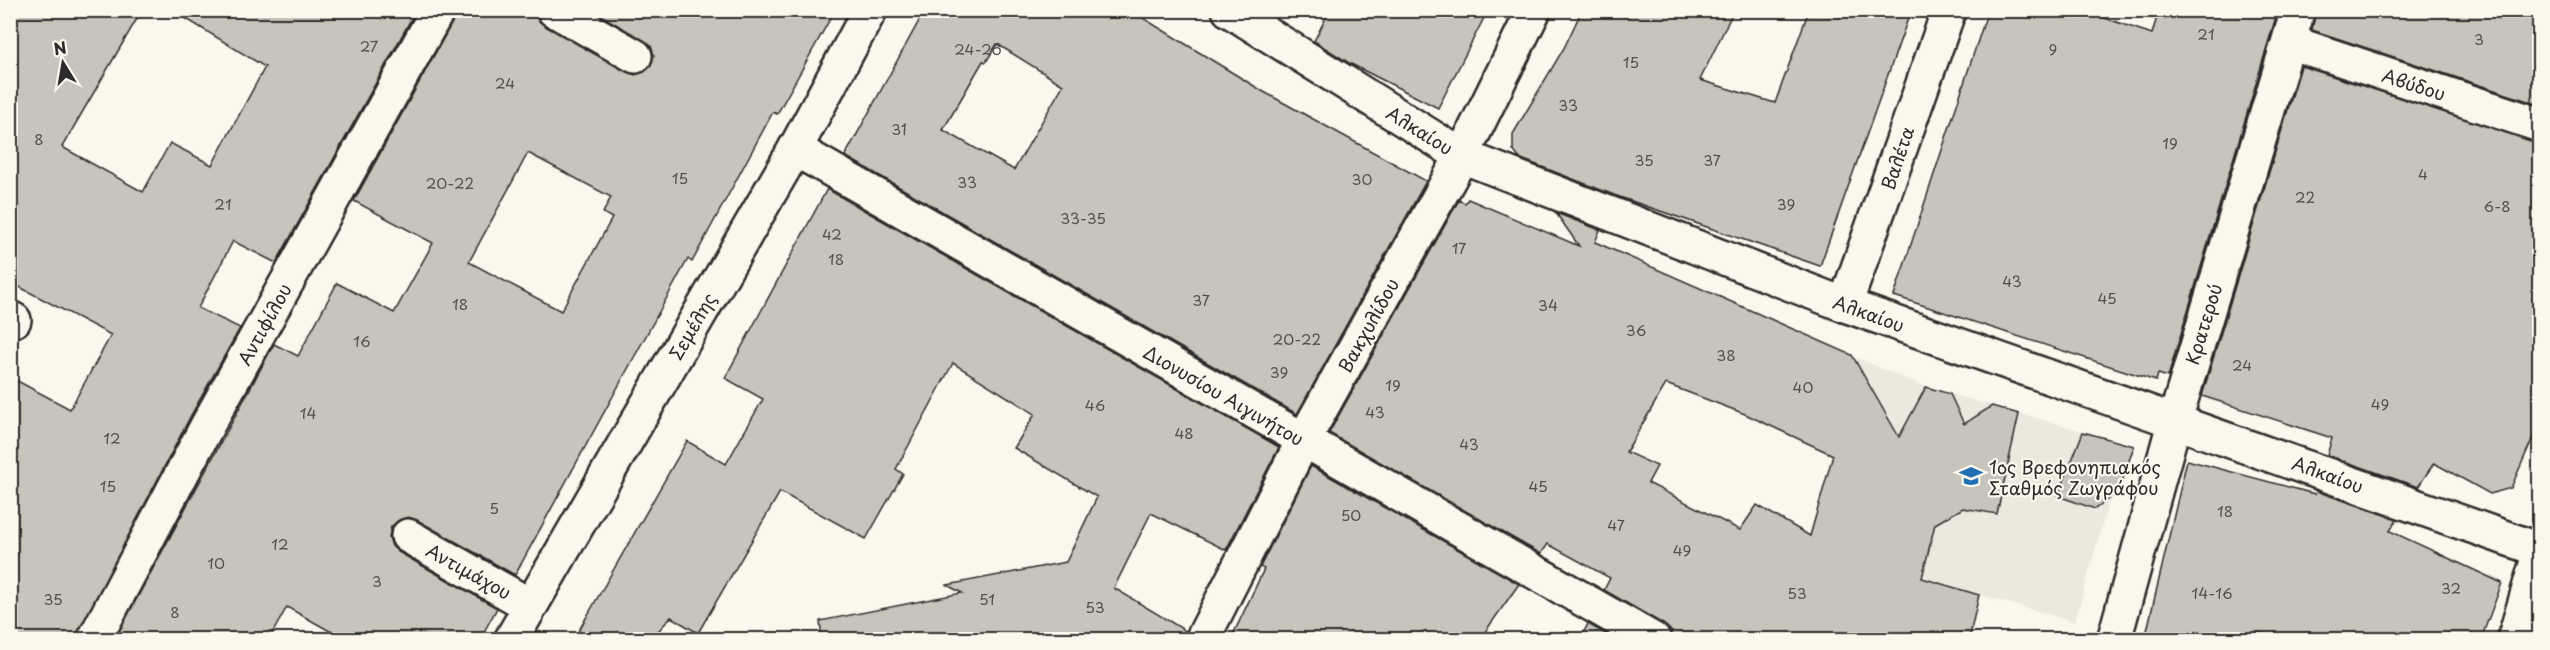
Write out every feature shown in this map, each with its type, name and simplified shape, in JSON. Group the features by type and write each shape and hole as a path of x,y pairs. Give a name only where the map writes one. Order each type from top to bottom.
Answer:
{"street":[{"name":"Αντιφίλου","path":"94,639 207,426 438,10"},
{"path":"554,10 635,56"},
{"name":"Σεμέλης","path":"511,639 795,150 870,10"},
{"name":"Αλκαίου","path":"1229,10 1462,156 1845,305 2540,550"},
{"name":"Βακχυλίδου","path":"1202,639 1303,441 1462,156 1534,10"},
{"name":"Βαλέτα","path":"1845,305 1949,10"},
{"name":"Κρατερού","path":"2114,639 2175,420 2298,10"},
{"name":"Αβύδου","path":"2289,42 2540,125"},
{"name":"Διονυσίου Αιγινήτου","path":"795,150 1654,639"},
{"name":"Αντιμάχου","path":"408,536 529,605"},
{"path":"2514,639 2540,550"}],"shaded area":[{"name":"1ος Βρεφονηπιακός Σταθμός Ζωγράφου","path":"1857,358 1926,387 2125,443 2075,622 1977,594 1921,582 1807,547"}],"building":[{"path":"10,10 142,10 62,147 143,192 170,143 212,165 265,67 172,10 416,10 276,263 233,241 198,308 240,328 190,417 75,639 10,639 10,377 70,409 111,335 10,282"},
{"path":"457,10 535,10 538,20 545,26 635,75 651,66 654,55 651,46 593,10 835,10 777,114 773,112 692,262 688,259 515,575 417,520 408,517 399,520 391,527 389,537 392,546 398,552 497,608 480,639 344,639 287,607 269,639 115,639 274,344 298,356 337,283 394,313 433,243 354,201","holes":["528,153 611,197 603,213 612,218 561,311 469,262"]},
{"path":"925,10 1130,10 1264,92 1426,181 1297,414 845,156","holes":["997,44 1063,85 1014,170 943,130 983,61 986,62"]},
{"path":"1330,10 1488,10 1438,108 1349,63 1314,41"},
{"path":"1582,10 1734,10 1700,80 1775,103 1809,10 1911,10 1820,266 1614,195 1519,158 1513,150 1513,134 1564,48"},
{"path":"1988,10 2081,10 2152,34 2159,10 2278,10 2168,377 2158,374 2156,381 1894,296"},
{"path":"2316,10 2540,10 2540,105 2312,30"},
{"path":"2301,66 2540,143 2540,421 2511,488 2490,494 2434,463 2418,487 2327,455 2332,438 2202,396"},
{"path":"827,189 1279,447 1226,550 1151,513 1114,588 1186,631 1184,639 822,639 820,621 962,593 947,585 1066,562 1097,497 1014,448 1035,414 953,363 896,469 903,474 866,539 780,492 698,633 671,617 651,639 574,639 687,441 726,464 763,399 725,378"},
{"path":"1468,199 1579,246 1556,213 1600,230 1595,242 1852,355 1899,437 1926,387 1950,394 1964,424 1992,406 2019,414 1997,514 1963,508 1935,524 1922,578 1979,595 1969,639 1673,639 1670,630 1663,624 1604,590 1610,578 1548,544 1541,554 1329,433 1459,200 1465,203","holes":["1666,384 1745,414 1833,455 1810,536 1757,505 1740,530 1648,483 1657,466 1626,452"]},
{"path":"2083,432 2134,446 2119,491 2095,509 2058,496"},
{"path":"2187,460 2315,494 2316,491 2397,519 2390,531 2502,583 2481,639 2298,639 2259,633 2258,639 2145,639"},
{"path":"1311,466 1519,584 1480,639 1231,639 1264,569 1260,567"},
{"path":"1588,624 1615,639 1580,639"}],"place":[{"name":"1ος Βρεφονηπιακός Σταθμός Ζωγράφου","path":"1971,476"}]}
